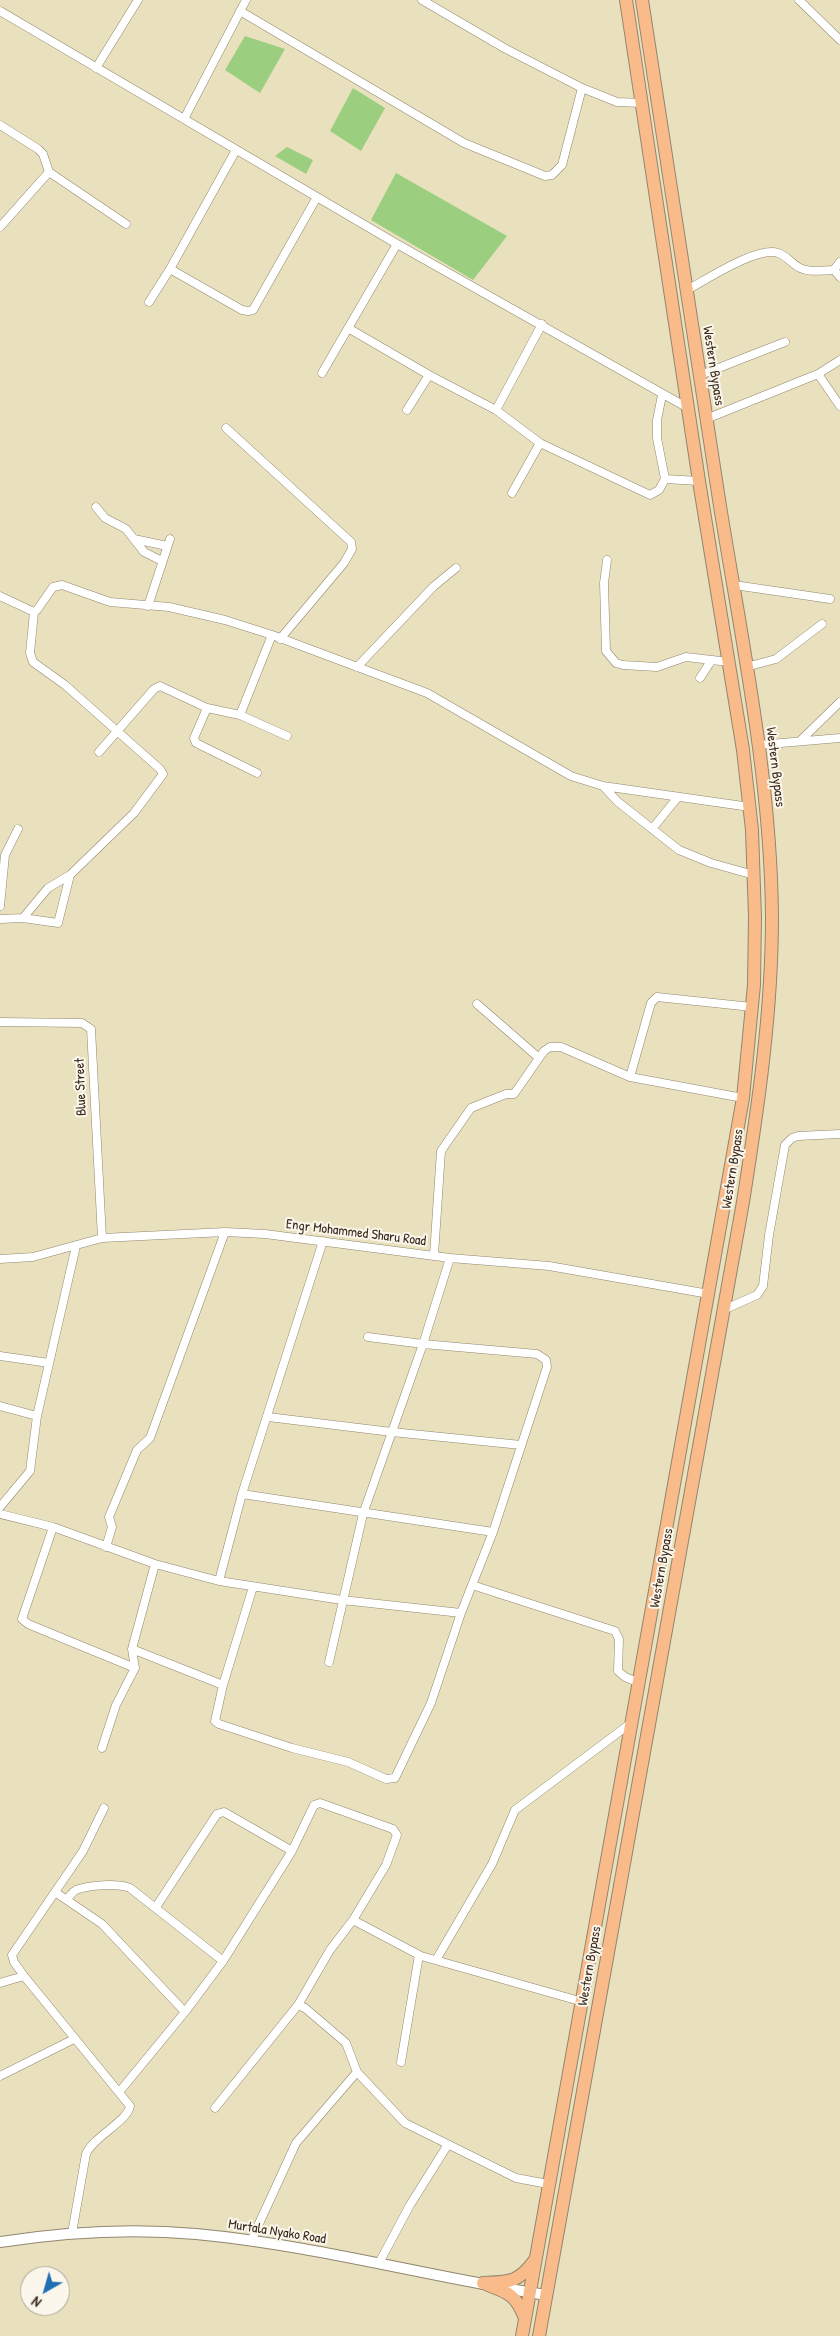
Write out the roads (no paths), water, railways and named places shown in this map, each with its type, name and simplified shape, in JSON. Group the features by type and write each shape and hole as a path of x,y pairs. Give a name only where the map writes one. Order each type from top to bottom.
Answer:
{"main road":[{"name":"Western Bypass","path":"522,2336 743,1098 752,1007 755,926 750,807 626,0"},
{"name":"Western Bypass","path":"539,2336 723,1310 760,1093 771,984 771,877 768,829 758,745 734,585 698,376 642,0"},
{"path":"714,566 730,564"},
{"path":"483,2284 506,2282 518,2278 536,2259"},
{"path":"483,2284 511,2294 519,2304 525,2319"}],"street":[{"path":"96,68 138,0"},
{"path":"184,119 246,0"},
{"path":"422,0 506,49 582,88 617,102 642,103"},
{"path":"800,0 840,40"},
{"path":"0,11 397,244 688,408"},
{"path":"240,11 464,143 545,176 552,175 562,165 582,88"},
{"path":"0,125 43,154 48,172 126,224"},
{"path":"149,302 170,269 236,150"},
{"path":"0,227 48,172"},
{"path":"170,269 242,310 253,310 317,197"},
{"path":"322,373 397,244"},
{"path":"686,290 751,257 767,252 778,253 807,270 834,270 840,277"},
{"path":"834,270 840,262"},
{"path":"496,410 542,324"},
{"path":"348,328 429,376 496,410 540,443 646,495 655,494 663,485 665,479 656,438 662,395"},
{"path":"698,376 785,342"},
{"path":"706,419 818,374 840,360"},
{"path":"818,374 840,406"},
{"path":"407,410 429,376"},
{"path":"226,428 351,542 352,549 344,563 280,639"},
{"path":"512,493 540,443"},
{"path":"665,479 699,481"},
{"path":"96,507 105,518 126,529 144,552 162,562"},
{"path":"134,540 168,542 148,606"},
{"path":"607,560 604,583 606,650 611,658 623,665 657,667 686,657 729,662"},
{"path":"357,667 434,586 456,568"},
{"path":"23,918 48,888 70,876 134,813 161,778 162,772 66,685 33,662 30,653 34,612 54,587 58,585 110,602 169,607 225,620 272,635 427,693 568,775 603,786 750,807"},
{"path":"734,585 830,599"},
{"path":"0,596 34,612"},
{"path":"746,667 776,659 822,624"},
{"path":"240,715 272,635"},
{"path":"700,678 711,661"},
{"path":"99,752 157,686 165,687 207,708 240,715 286,736"},
{"path":"800,741 840,702"},
{"path":"207,708 194,738 196,744 257,773"},
{"path":"758,745 840,738"},
{"path":"603,786 618,802 679,850 711,863 754,875"},
{"path":"652,830 678,797"},
{"path":"0,906 5,855 18,829"},
{"path":"0,919 23,918 58,923 70,876"},
{"path":"630,1077 651,1003 657,997 752,1007"},
{"path":"477,1004 539,1058"},
{"name":"Blue Street","path":"0,1022 82,1023 91,1029 102,1238"},
{"path":"434,1256 441,1151 471,1108 506,1094 514,1094 539,1058 550,1047 560,1047 630,1077 743,1098"},
{"path":"723,1310 757,1295 763,1286 769,1235 785,1145 792,1138 798,1136 840,1134"},
{"path":"106,1547 112,1527 109,1517 137,1450 150,1438 225,1232"},
{"name":"Engr Mohammed Sharu Road","path":"0,1259 33,1257 102,1238 225,1232 323,1241 450,1258 549,1266 709,1294"},
{"path":"219,1581 242,1494 323,1241"},
{"path":"0,1507 30,1471 38,1416 76,1246"},
{"path":"329,1662 363,1514 423,1344 450,1258"},
{"path":"253,1587 214,1718 219,1724 292,1748 348,1762 391,1780 398,1774 431,1703 461,1614 493,1532 547,1367 546,1360 542,1356 368,1337"},
{"path":"0,1356 49,1363"},
{"path":"0,1406 38,1416"},
{"path":"268,1417 522,1445"},
{"path":"242,1494 363,1514 493,1532"},
{"path":"0,1514 53,1527 155,1564 219,1581 342,1600 461,1614"},
{"path":"53,1527 22,1619 28,1624 135,1668"},
{"path":"102,1748 116,1705 135,1668 132,1649 155,1564"},
{"path":"472,1585 615,1631 619,1639 618,1670 625,1677 640,1683"},
{"path":"132,1649 223,1685"},
{"path":"436,1960 492,1864 514,1810 633,1722"},
{"path":"120,2091 185,2012 223,1961 292,1851 317,1804 396,1831 397,1835 386,1865 353,1920 330,1950 298,2006 215,2108"},
{"path":"72,2233 86,2154 91,2146 130,2110 130,2106 120,2091 74,2039 24,1976 14,1962 12,1955 84,1851 104,1808"},
{"path":"156,1907 218,1814 224,1812 292,1851"},
{"path":"67,1899 76,1890 120,1885 130,1888 156,1907 158,1912 223,1961"},
{"path":"55,1892 102,1924 185,2012"},
{"path":"353,1920 394,1940 419,1955 583,2002"},
{"path":"401,2062 419,1955"},
{"path":"0,1983 24,1976"},
{"path":"298,2006 305,2008 346,2043 358,2072 401,2120 447,2146 516,2178 548,2184"},
{"path":"0,2076 74,2039"},
{"path":"251,2241 296,2143 358,2072"},
{"path":"379,2263 410,2205 447,2146"},
{"name":"Murtala Nyako Road","path":"0,2242 72,2233 130,2231 195,2234 251,2241 379,2263 546,2295"}]}
